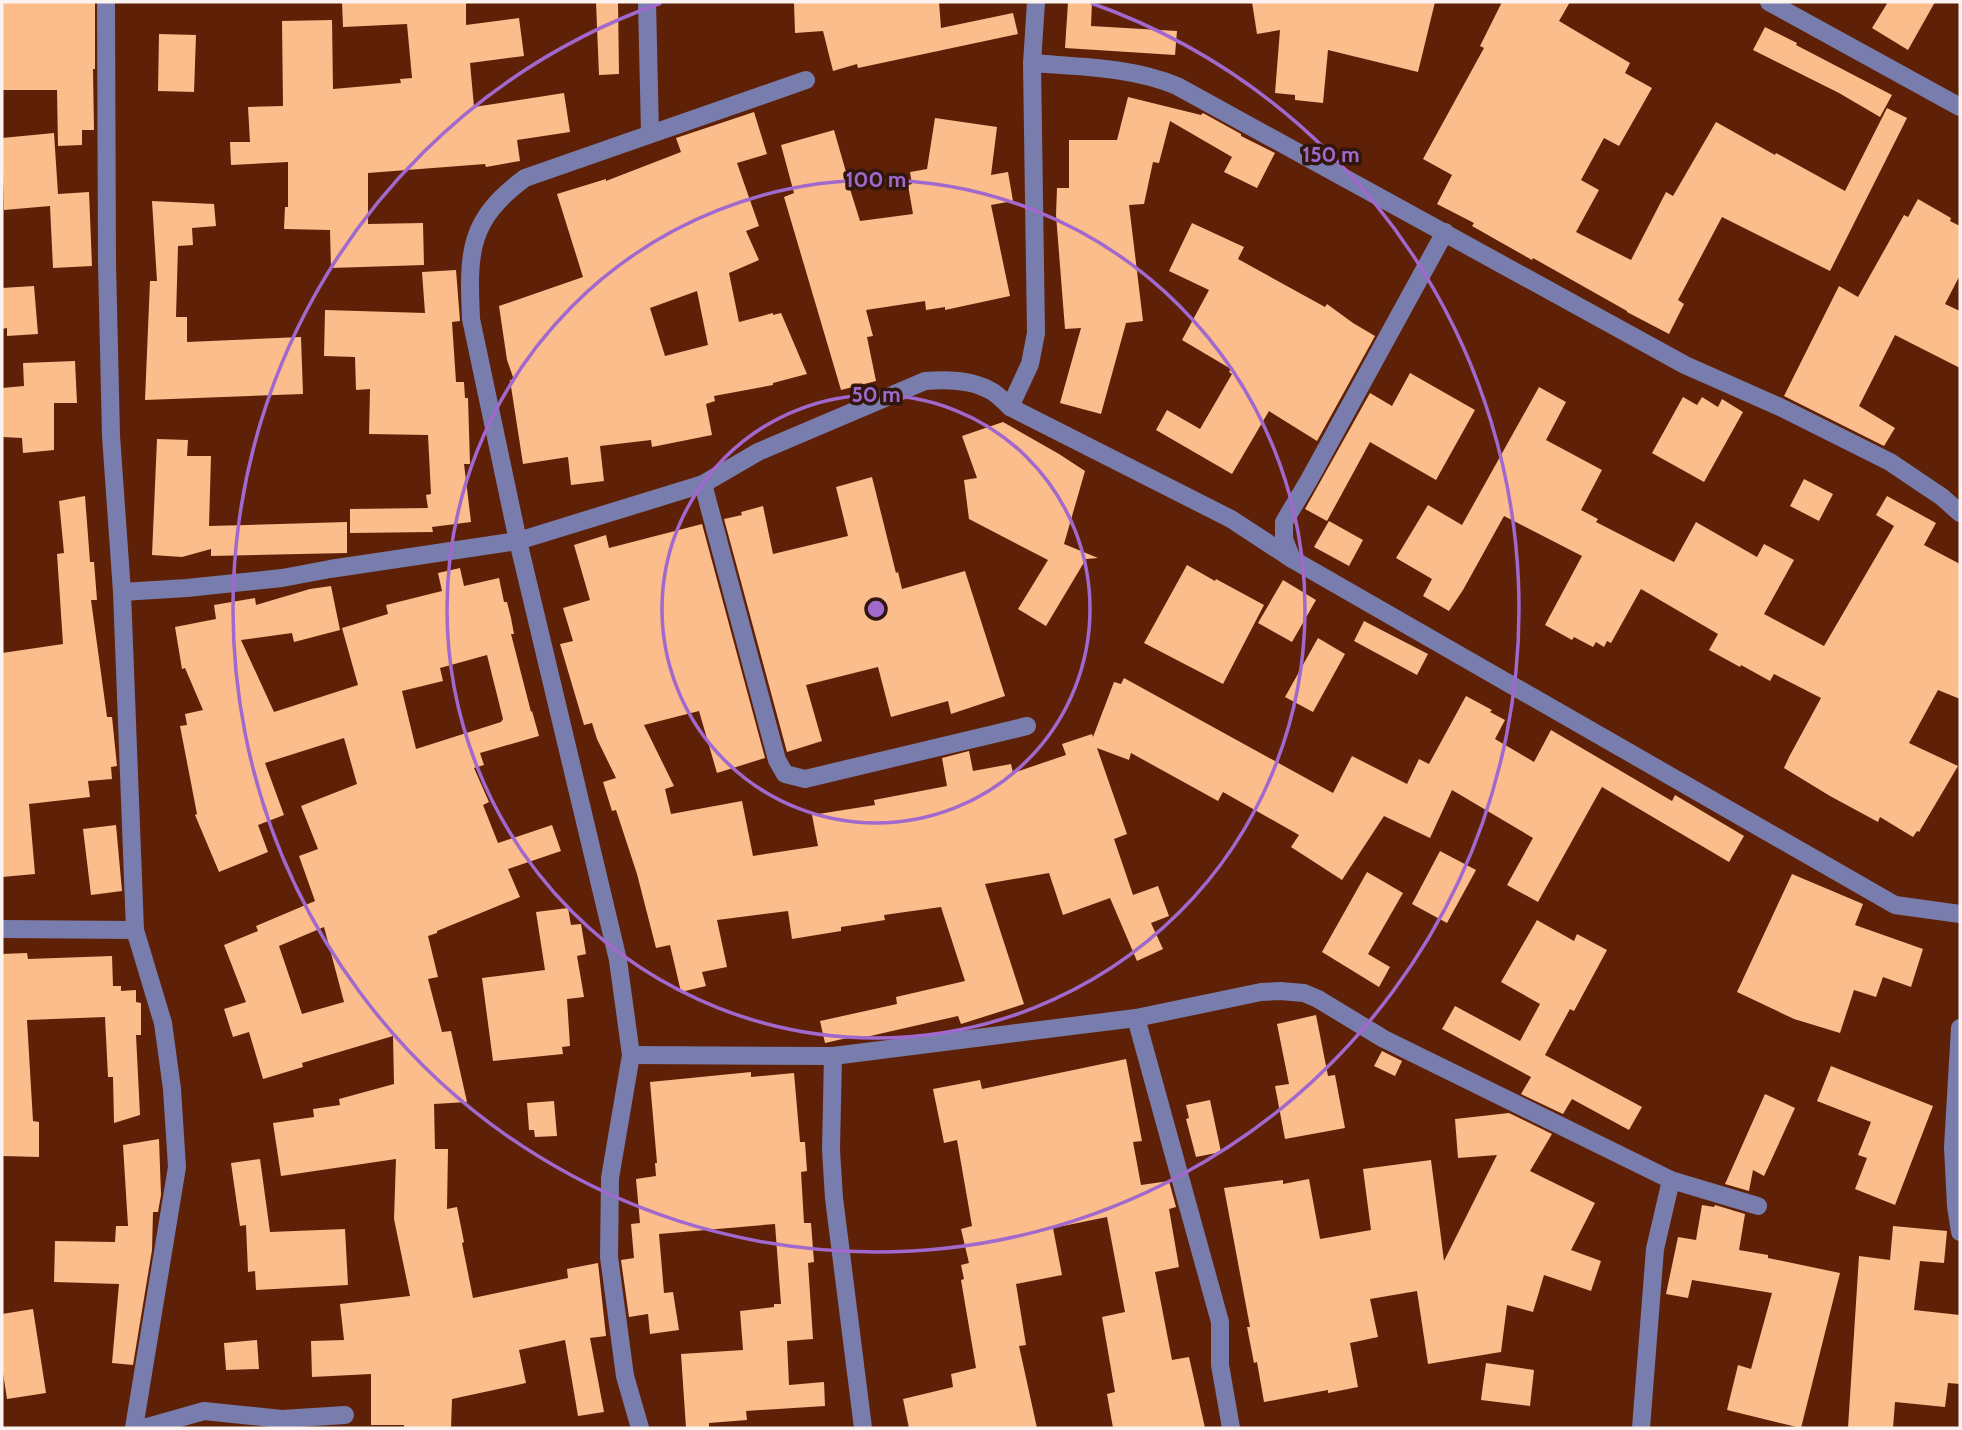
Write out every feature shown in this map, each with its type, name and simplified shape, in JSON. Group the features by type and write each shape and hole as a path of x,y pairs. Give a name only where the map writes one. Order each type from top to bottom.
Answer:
{"street":[{"path":"106,2 111,436 122,592 135,929 163,1023 172,1089 177,1167 134,1428"},
{"path":"647,2 650,133"},
{"path":"1010,407 1030,364 1036,333 1032,63 1036,2"},
{"path":"1769,2 1960,107"},
{"path":"1032,63 1133,72 1156,77 1177,86 1685,365 1780,407 1891,463 1942,497 1960,513"},
{"path":"640,1428 625,1376 609,1257 610,1178 631,1055 618,960 518,541 471,319 469,282 474,242 480,225 507,192 525,178 806,79"},
{"path":"1292,559 1284,539 1284,522 1445,232"},
{"path":"122,592 282,578 518,541 703,484 758,452 925,381 968,382 992,392 1010,407 1231,519 1292,559 1895,905 1960,914"},
{"path":"703,484 777,760 785,774 805,779 1027,726"},
{"path":"2,929 135,929"},
{"path":"631,1055 833,1056 1136,1018 1261,992 1280,990 1304,993 1384,1039 1671,1180 1758,1206"},
{"path":"1136,1018 1220,1322 1220,1365 1231,1428"},
{"path":"1960,1028 1953,1147 1960,1232"},
{"path":"833,1056 831,1150 834,1198 863,1428"},
{"path":"1641,1428 1655,1249 1671,1180"},
{"path":"144,1428 204,1411 282,1419 345,1415"}],"building":[{"path":"2,2 95,2 94,130 82,130 82,145 58,146 57,90 2,90"},
{"path":"342,2 466,2 466,25 519,18 524,56 470,63 474,107 564,93 570,132 517,140 520,161 486,167 485,164 368,173 368,224 423,223 424,265 331,268 330,230 284,229 285,207 288,207 288,162 231,165 230,142 250,142 248,107 283,106 282,21 332,20 333,89 401,83 400,79 412,78 407,24 343,27"},
{"path":"596,2 618,2 619,74 599,75"},
{"path":"794,2 939,2 941,28 1013,13 1018,34 858,68 857,64 833,71 823,31 795,33"},
{"path":"1068,2 1092,2 1091,26 1177,31 1175,55 1065,48"},
{"path":"1252,2 1435,2 1418,72 1328,50 1323,103 1295,100 1295,95 1275,93 1280,30 1257,34"},
{"path":"1502,2 1570,2 1559,21 1630,63 1625,73 1652,88 1619,146 1604,138 1581,180 1599,190 1576,232 1631,260 1666,192 1673,196 1716,122 1845,191 1887,108 1907,118 1830,271 1722,217 1678,300 1684,304 1669,334 1533,258 1532,260 1472,226 1474,223 1437,204 1452,175 1423,159 1484,48 1480,46"},
{"path":"1888,2 1935,2 1908,50 1872,28"},
{"path":"1765,27 1892,95 1880,117 1753,50"},
{"path":"159,34 196,35 194,92 158,91"},
{"path":"1128,97 1201,115 1203,113 1275,153 1257,188 1224,172 1232,157 1170,121 1159,163 1153,162 1144,204 1129,205 1143,321 1126,323 1101,414 1060,403 1081,328 1065,329 1056,215 1057,188 1069,188 1069,140 1117,140"},
{"path":"754,112 767,154 737,163 759,226 746,231 759,260 729,273 739,322 781,313 807,374 773,385 714,396 715,401 706,404 712,435 652,447 651,440 600,446 604,481 571,485 568,457 523,464 510,380 514,380 507,360 499,306 583,277 557,194 606,181 681,152 676,138","holes":["697,291 708,345 665,356 650,308"]},
{"path":"935,118 997,127 991,175 1008,172 1013,201 991,205 1010,296 945,310 945,307 926,310 925,301 866,310 873,336 867,337 876,381 841,390 784,197 794,193 781,145 834,130 860,221 913,214 908,185 912,184 910,172 927,169"},
{"path":"54,133 58,194 89,192 92,266 53,268 50,206 4,210 2,138"},
{"path":"1918,199 1960,226 1960,275 1945,304 1960,311 1960,368 1895,335 1859,406 1895,428 1884,446 1784,396 1839,286 1858,297 1904,215 1908,217"},
{"path":"152,201 214,204 216,226 192,228 193,245 178,246 176,317 187,317 187,342 301,337 303,394 145,400 150,281 157,281"},
{"path":"1192,223 1244,247 1238,259 1325,307 1327,304 1375,336 1317,441 1269,411 1232,474 1156,430 1167,410 1200,429 1232,374 1229,372 1231,369 1182,340 1209,290 1169,271"},
{"path":"456,270 460,321 452,322 456,382 464,382 465,398 468,398 470,464 464,464 471,522 432,527 433,532 350,533 350,509 428,508 426,495 431,494 428,435 369,434 370,389 356,390 355,357 324,356 325,310 425,313 422,272"},
{"path":"34,286 38,334 7,336 7,328 2,329 2,288"},
{"path":"75,361 77,403 54,403 54,450 23,453 22,438 2,437 2,388 24,386 23,363"},
{"path":"1410,373 1475,410 1436,480 1370,442 1327,521 1305,509 1370,393 1392,406"},
{"path":"1539,387 1566,402 1546,440 1602,470 1581,510 1598,519 1596,522 1674,562 1696,522 1757,557 1764,544 1794,560 1764,614 1824,646 1894,526 1876,515 1887,496 1936,523 1924,545 1960,564 1960,699 1938,690 1909,743 1958,766 1919,832 1913,837 1880,817 1878,822 1784,768 1821,698 1774,674 1770,681 1709,650 1718,634 1641,589 1611,643 1607,641 1604,647 1596,642 1593,647 1574,637 1572,640 1545,625 1582,556 1504,516 1449,611 1423,596 1432,579 1396,558 1428,505 1462,525"},
{"path":"1683,397 1697,405 1702,397 1718,407 1722,399 1743,412 1704,482 1652,453"},
{"path":"1003,422 1085,471 1064,544 1098,558 1086,559 1046,626 1018,609 1048,560 969,519 964,480 977,478 962,436"},
{"path":"157,439 188,440 187,456 211,456 209,526 347,522 347,553 211,556 211,549 182,557 152,555"},
{"path":"872,477 902,589 965,571 1005,696 951,714 948,701 891,717 878,667 806,685 822,741 787,752 724,519 763,506 773,554 848,536 836,487"},
{"path":"1804,479 1833,494 1819,521 1790,506"},
{"path":"85,496 90,562 94,562 97,600 91,600 107,717 112,717 117,766 111,767 112,779 88,781 90,797 29,804 35,874 2,877 2,653 63,644 57,554 64,553 59,501"},
{"path":"1329,521 1363,540 1349,566 1314,547"},
{"path":"702,524 765,758 717,773 699,711 644,725 674,786 665,789 671,814 742,801 753,856 818,846 812,815 875,805 874,800 947,786 942,758 969,751 973,771 1011,764 1013,773 1066,755 1062,744 1092,734 1093,737 1114,682 1121,684 1124,678 1333,793 1352,756 1407,784 1419,759 1429,764 1466,696 1505,720 1495,739 1534,762 1551,730 1672,801 1675,795 1744,836 1729,862 1602,787 1538,902 1507,885 1533,838 1452,790 1430,838 1384,816 1342,880 1291,847 1299,835 1223,792 1218,801 1131,753 1129,760 1097,748 1127,834 1114,839 1133,895 1158,886 1169,916 1151,923 1163,949 1137,961 1110,898 1063,915 1049,873 985,884 1024,1004 961,1024 958,1016 857,1039 856,1036 825,1043 820,1021 897,1004 896,997 965,981 941,907 884,915 885,920 792,939 788,911 717,920 727,967 702,972 706,986 681,992 670,945 656,948 637,874 616,810 612,811 603,782 616,778 592,723 584,725 560,644 573,641 563,608 590,600 574,545 606,535 609,548"},
{"path":"1187,565 1264,605 1223,684 1144,643"},
{"path":"460,568 464,586 499,578 504,602 507,602 511,618 514,634 511,634 539,736 480,753 484,765 474,768 489,802 483,805 498,843 552,825 561,851 508,869 520,897 428,936 438,977 428,979 442,1032 451,1031 467,1102 434,1104 435,1149 448,1149 447,1209 457,1207 473,1298 568,1278 567,1269 598,1263 606,1336 590,1338 604,1412 578,1416 565,1340 519,1350 526,1383 452,1399 451,1428 404,1428 404,1425 371,1425 371,1374 312,1377 311,1341 344,1340 340,1304 410,1296 394,1219 396,1159 281,1176 273,1123 314,1117 313,1109 340,1105 339,1099 394,1084 393,1036 302,1063 303,1067 263,1079 249,1032 233,1037 224,1009 246,1002 224,945 258,931 256,926 315,901 299,856 318,849 301,806 357,784 344,738 265,763 284,815 258,825 268,852 219,872 195,815 197,814 180,726 187,725 185,714 203,710 185,668 182,669 175,627 216,619 214,605 255,598 256,605 310,589 331,586 340,630 294,642 292,633 241,640 274,712 358,685 342,628 388,614 386,605 442,591 438,573","holes":["487,655 503,719 501,722 416,749 402,691 443,681 440,668","324,927 344,1002 302,1014 279,946"]},
{"path":"1283,580 1316,600 1292,642 1258,623"},
{"path":"1364,621 1428,654 1417,675 1354,641"},
{"path":"1318,638 1345,654 1313,712 1285,697"},
{"path":"116,825 122,891 91,895 83,829"},
{"path":"1440,851 1476,870 1447,923 1412,904"},
{"path":"1367,872 1403,893 1368,954 1390,967 1379,987 1322,952"},
{"path":"1792,874 1863,904 1855,925 1923,949 1911,987 1883,977 1876,997 1854,990 1840,1033 1794,1019 1737,992"},
{"path":"568,908 571,925 581,924 586,954 577,956 584,997 567,999 570,1046 562,1047 563,1054 493,1061 482,978 545,970 536,912"},
{"path":"1537,920 1574,941 1577,934 1607,950 1574,1011 1570,1009 1545,1055 1642,1107 1629,1130 1572,1099 1563,1114 1521,1094 1531,1077 1442,1029 1455,1006 1520,1041 1540,1004 1501,982"},
{"path":"27,953 28,959 112,956 113,986 121,986 121,991 136,990 136,1002 141,1003 141,1035 136,1035 140,1115 114,1123 113,1077 108,1077 105,1017 27,1020 33,1121 39,1122 39,1157 2,1156 2,954"},
{"path":"1316,1015 1328,1076 1335,1075 1345,1128 1285,1139 1275,1086 1289,1084 1277,1024"},
{"path":"1382,1051 1402,1061 1395,1076 1374,1066"},
{"path":"1126,1059 1142,1141 1133,1142 1141,1185 1169,1181 1176,1207 1169,1209 1179,1267 1155,1272 1172,1360 1189,1357 1205,1428 1113,1428 1107,1394 1115,1392 1102,1317 1125,1312 1107,1217 1053,1228 1062,1275 1016,1284 1026,1345 1019,1346 1037,1428 909,1428 903,1399 953,1387 951,1374 976,1368 961,1280 964,1279 961,1265 969,1263 961,1229 972,1226 957,1140 944,1143 933,1089 980,1080 982,1089"},
{"path":"1831,1066 1933,1106 1895,1205 1855,1189 1867,1158 1858,1155 1871,1122 1817,1101"},
{"path":"751,1072 751,1077 794,1073 800,1142 805,1142 807,1171 801,1172 804,1223 811,1223 814,1262 808,1263 813,1339 787,1341 789,1385 824,1382 825,1406 746,1411 747,1420 686,1428 681,1354 743,1350 740,1311 781,1304 775,1224 659,1234 664,1293 673,1292 679,1330 650,1334 648,1314 629,1317 621,1260 634,1258 631,1224 640,1223 636,1179 656,1176 650,1082"},
{"path":"1765,1094 1795,1108 1764,1176 1753,1170 1749,1191 1725,1184"},
{"path":"1210,1100 1221,1152 1196,1157 1186,1119 1189,1118 1186,1105"},
{"path":"554,1101 557,1136 535,1137 534,1130 529,1130 527,1103"},
{"path":"1509,1113 1552,1134 1530,1171 1595,1203 1571,1250 1601,1261 1591,1291 1544,1275 1533,1312 1507,1305 1501,1352 1428,1364 1417,1291 1370,1299 1378,1337 1350,1343 1358,1387 1264,1402 1247,1327 1250,1327 1224,1188 1283,1180 1283,1184 1309,1179 1320,1239 1371,1230 1363,1169 1431,1160 1444,1261 1497,1155 1458,1158 1455,1119"},
{"path":"159,1139 161,1195 158,1212 153,1212 152,1250 133,1365 112,1363 119,1284 54,1282 55,1241 115,1242 116,1226 128,1226 123,1145"},
{"path":"260,1159 270,1232 345,1229 348,1285 256,1290 255,1271 248,1272 246,1225 240,1226 231,1163"},
{"path":"1702,1205 1715,1205 1745,1214 1739,1250 1840,1273 1801,1428 1727,1410 1738,1365 1751,1369 1772,1293 1692,1280 1688,1298 1666,1294 1678,1237 1696,1240"},
{"path":"1893,1226 1947,1231 1944,1263 1920,1261 1914,1310 1960,1315 1960,1384 1948,1383 1945,1407 1895,1402 1893,1428 1848,1428 1859,1256 1890,1260"},
{"path":"33,1309 46,1393 7,1399 2,1367 2,1314"},
{"path":"257,1340 259,1369 226,1370 224,1343"},
{"path":"1486,1363 1534,1370 1530,1406 1481,1400"}]}
